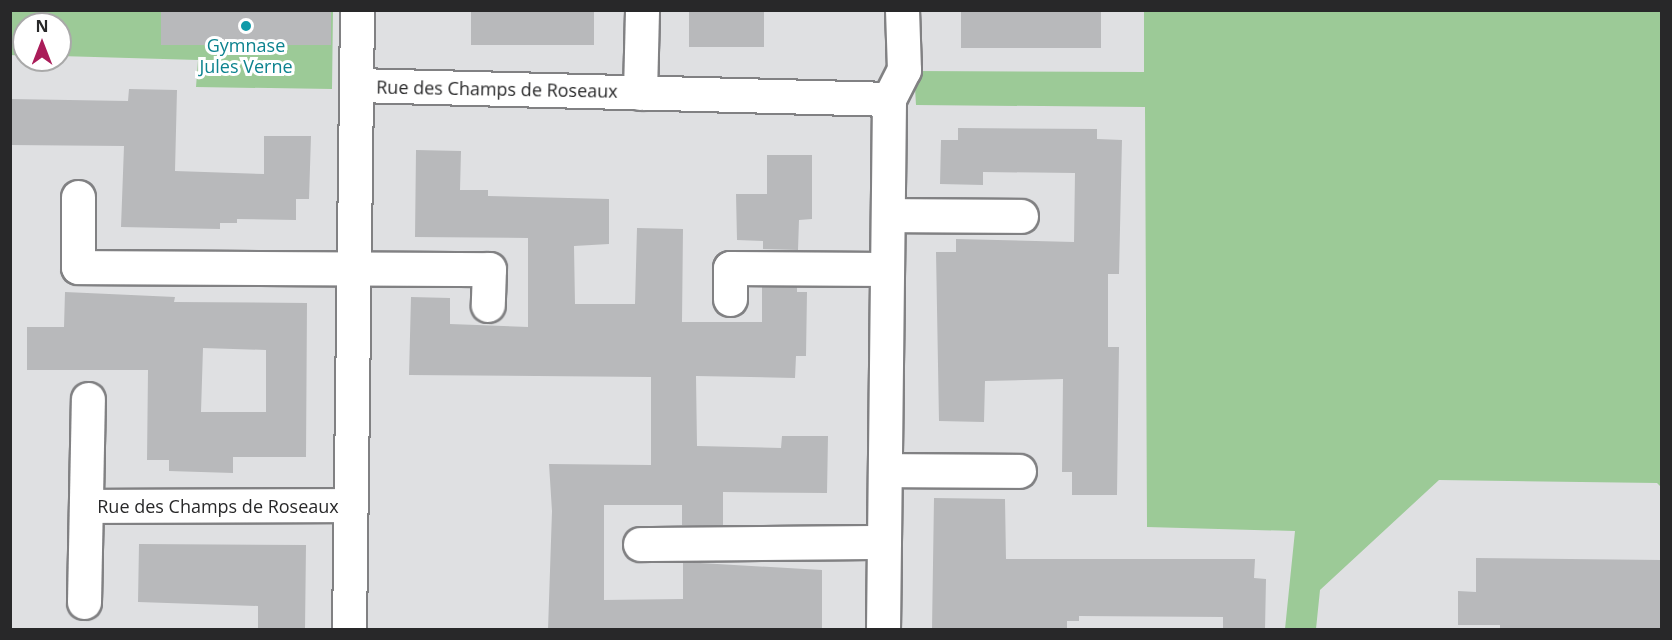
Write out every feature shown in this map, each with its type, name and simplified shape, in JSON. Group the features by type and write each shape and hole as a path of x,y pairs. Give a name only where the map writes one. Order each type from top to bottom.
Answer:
{"street":[{"path":"356,86 357,10"},
{"name":"Rue des Champs de Roseaux","path":"640,93 642,10"},
{"path":"883,630 889,99 904,70 902,10"},
{"name":"Rue des Champs de Roseaux","path":"349,630 356,86 889,99"},
{"path":"78,197 78,267 489,269 488,305"},
{"path":"888,215 1021,216"},
{"path":"730,299 730,268 887,269"},
{"name":"Rue des Champs de Roseaux","path":"84,602 88,399"},
{"path":"885,470 1019,471"},
{"name":"Rue des Champs de Roseaux","path":"86,506 350,505"},
{"path":"640,543 884,542"}],"green space":[{"path":"11,11 333,11 332,89 196,87 198,60 72,56 72,12 12,12 11,55"},
{"path":"1144,11 1661,11 1661,487 1657,483 1439,480 1320,590 1316,629 1285,629 1295,531 1147,527 1145,107 916,105 914,71 1144,72"}],"building":[{"name":"Gymnase Jules Verne","path":"161,10 331,10 331,45 161,45"},
{"path":"471,10 594,10 594,45 471,45"},
{"path":"689,10 764,10 764,47 689,47"},
{"path":"961,10 1101,10 1101,48 961,48"},
{"path":"129,89 177,90 175,171 264,174 264,136 311,136 309,199 296,199 296,220 237,219 237,223 220,223 220,229 121,227 124,146 10,145 10,99 128,101"},
{"path":"958,128 1097,129 1097,139 1122,140 1119,274 1108,274 1108,347 1119,347 1117,495 1072,495 1072,472 1062,472 1063,379 985,381 984,422 939,421 936,252 956,252 956,239 1074,242 1075,173 983,172 983,185 940,184 941,140 958,140"},
{"path":"416,150 461,151 460,190 488,190 488,196 609,199 609,244 574,246 575,304 635,304 637,228 683,229 682,322 762,322 762,287 797,287 797,292 807,292 806,356 796,356 795,378 696,376 697,446 781,448 782,436 828,436 827,493 723,492 723,525 682,525 682,505 604,505 604,600 683,599 683,562 822,570 822,630 548,630 552,511 549,464 651,465 651,377 409,375 411,297 450,298 450,324 528,327 528,238 415,237"},
{"path":"767,155 812,155 812,219 799,220 798,250 763,249 763,241 737,240 736,194 767,194"},
{"path":"65,292 175,297 174,302 307,303 306,457 233,457 233,473 169,471 169,460 147,460 148,370 27,370 27,327 64,327","holes":["203,348 266,350 266,412 201,412"]},
{"path":"934,498 1005,499 1006,559 1255,559 1254,578 1266,579 1265,630 1223,630 1223,617 1079,616 1079,621 1067,621 1067,630 932,630"},
{"path":"139,544 306,545 305,630 258,630 258,606 138,602"},
{"path":"1476,558 1662,560 1662,630 1500,630 1500,625 1458,625 1458,591 1476,592"}],"place":[{"name":"Gymnase Jules Verne","path":"246,26"}]}
